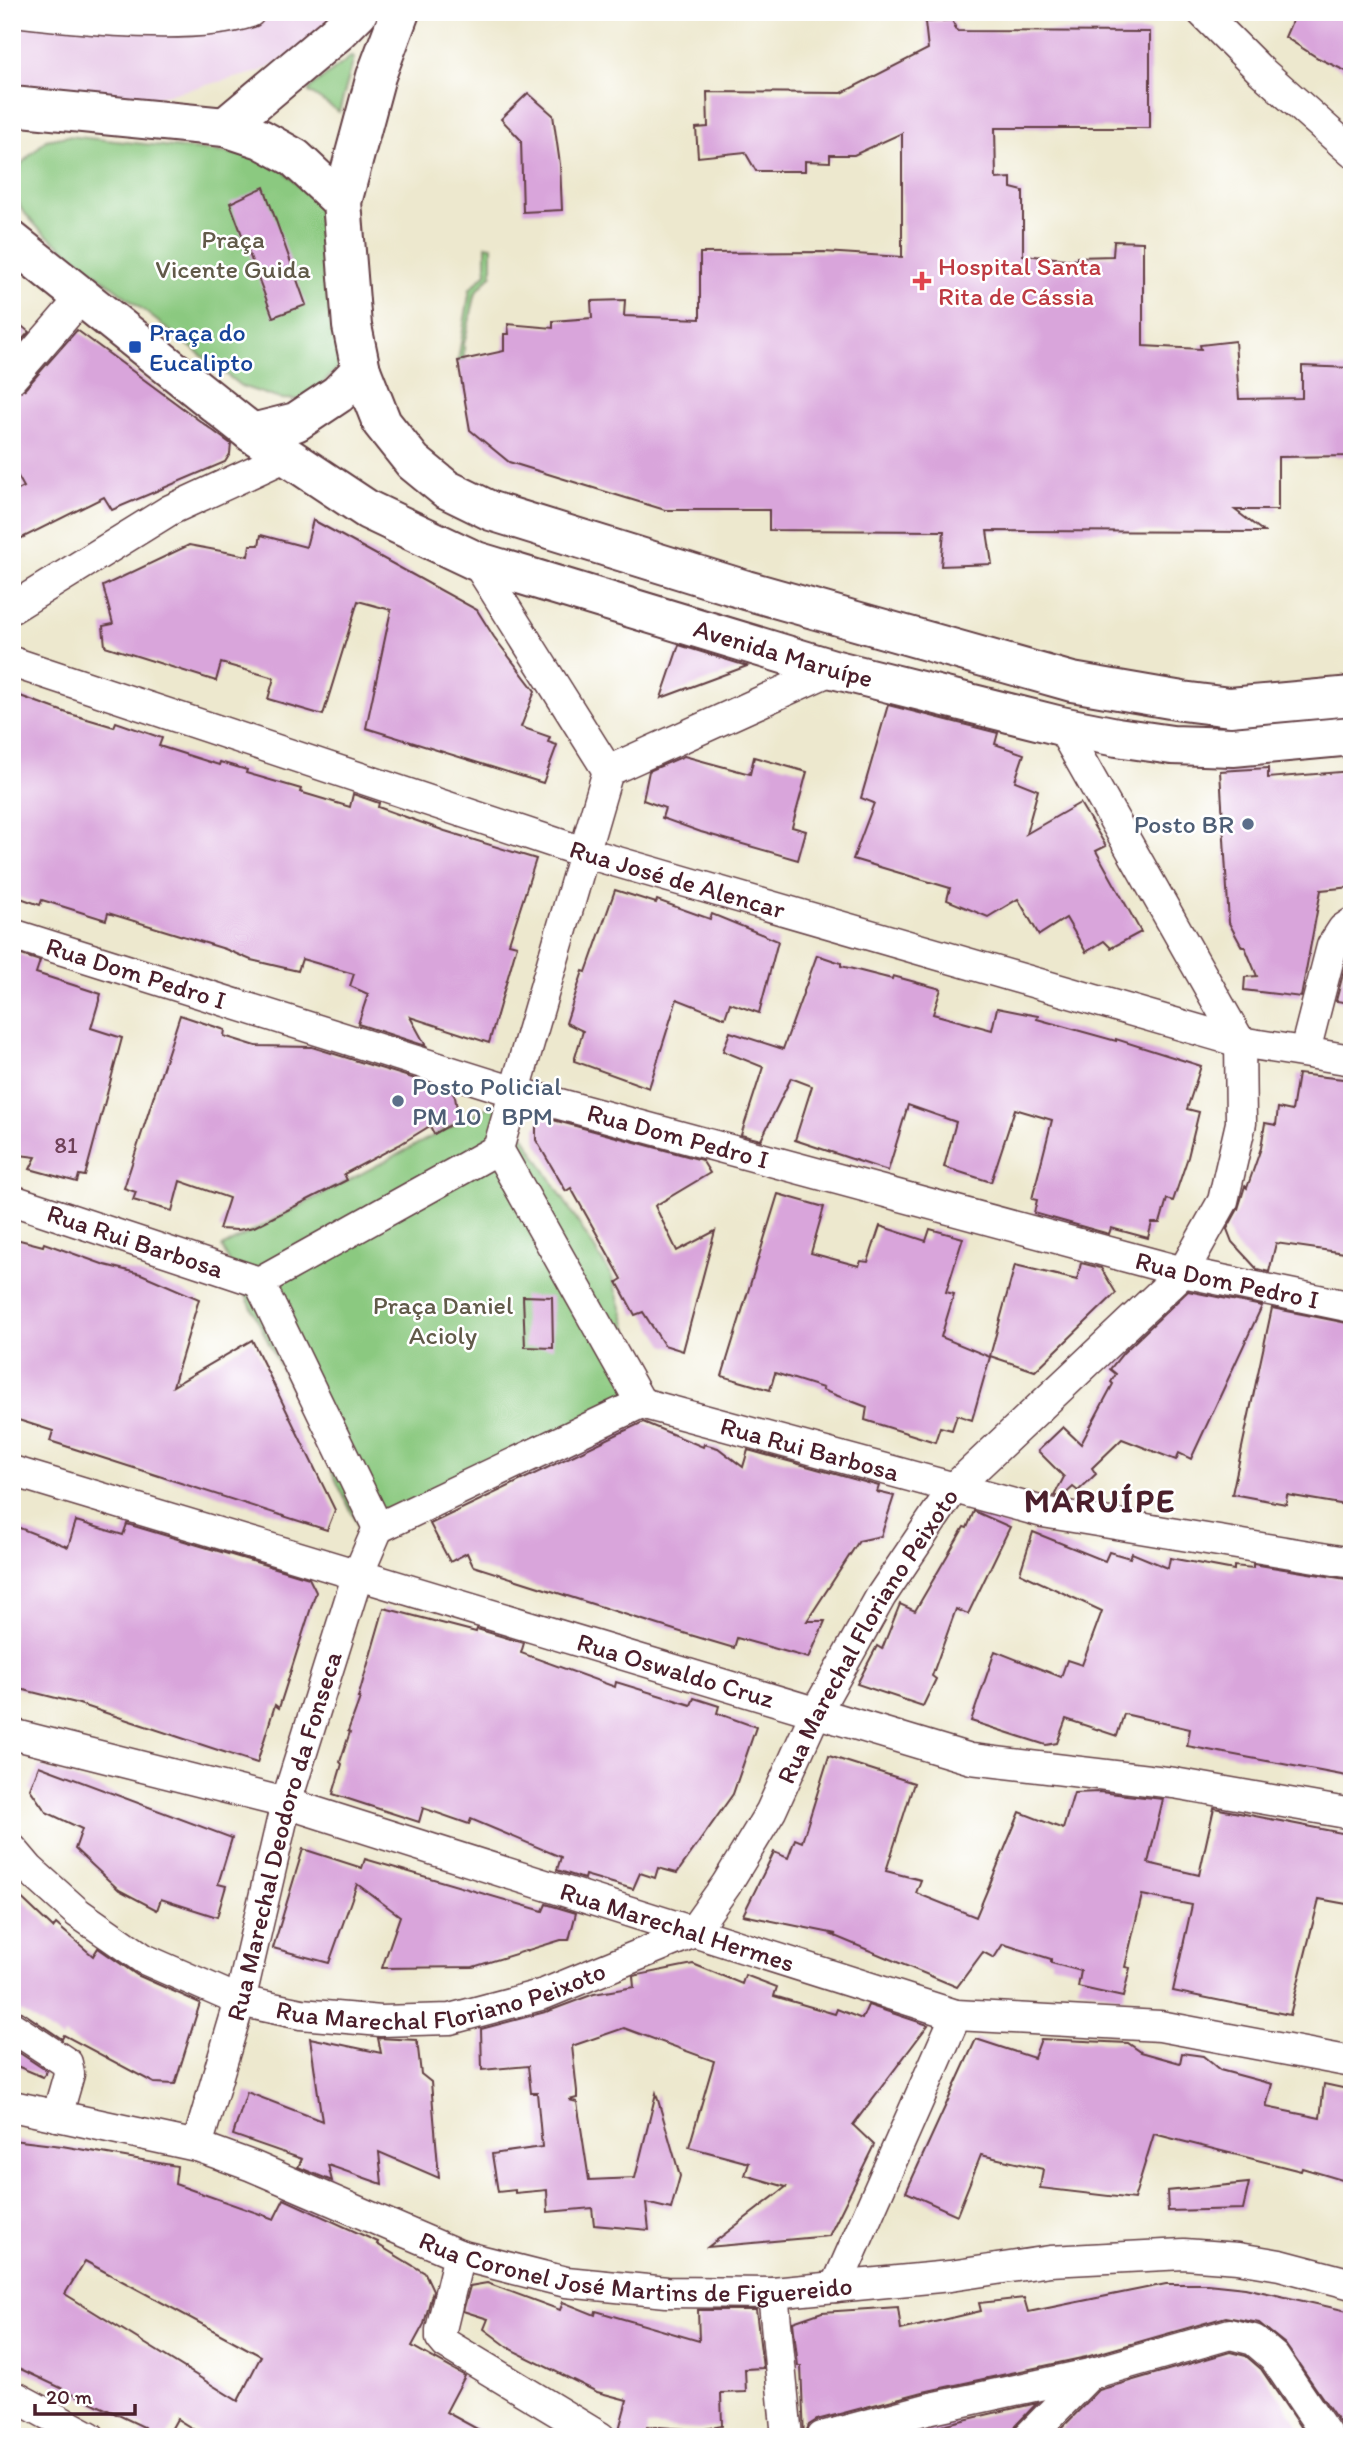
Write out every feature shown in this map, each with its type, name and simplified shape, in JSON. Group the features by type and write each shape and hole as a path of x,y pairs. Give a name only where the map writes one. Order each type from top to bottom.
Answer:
{"main road":[{"path":"225,127 358,12"},
{"path":"12,241 252,433 296,422 338,394 361,370 352,326 342,202 376,76 400,12"},
{"path":"15,113 225,127 261,139 295,158 342,202"},
{"name":"Avenida Maruípe","path":"361,370 382,422 413,462 446,489 491,511 759,594 1072,682 1182,702 1230,707 1352,696"},
{"name":"Avenida Maruípe","path":"252,433 368,510 475,561 833,669 1061,726 1172,745 1233,747 1352,736"}],"street":[{"path":"23,12 168,21 231,19 250,12"},
{"path":"1202,12 1260,70 1352,152"},
{"path":"12,378 82,297"},
{"path":"12,608 170,510 285,457"},
{"path":"475,561 608,771"},
{"name":"Rua José de Alencar","path":"12,662 583,852 1240,1042 1352,1060"},
{"path":"498,1149 641,1403 378,1528 259,1282 498,1149 608,771 833,669"},
{"name":"Rua Marechal Floriano Peixoto","path":"12,1849 29,1870 78,1913 144,1959 240,2001 301,2014 381,2021 450,2019 544,1994 692,1933 726,1885 771,1811 815,1714 881,1596 953,1489 1183,1272 1223,1201 1241,1123 1240,1042 1061,726"},
{"path":"1305,1051 1332,946 1343,929 1352,923"},
{"name":"Rua Dom Pedro I","path":"12,934 515,1092 1183,1272 1352,1307"},
{"name":"Rua Rui Barbosa","path":"12,1200 259,1282"},
{"name":"Rua Rui Barbosa","path":"641,1403 1043,1512 1352,1563"},
{"name":"Rua Oswaldo Cruz","path":"12,1471 357,1577 971,1759 1174,1783 1352,1814"},
{"name":"Rua Marechal Deodoro da Fonseca","path":"197,2146 240,2001 286,1803 357,1577 378,1528"},
{"name":"Rua Marechal Hermes","path":"12,1734 286,1803 956,2015 1160,2026 1352,2062"},
{"path":"836,2287 956,2015"},
{"path":"12,2027 67,2063 69,2074 57,2116"},
{"name":"Rua Coronel José Martins de Figuereido","path":"12,2106 197,2146 252,2166 459,2255 566,2282 667,2292 773,2292 1076,2259 1184,2254 1238,2258 1280,2265 1352,2284"},
{"path":"459,2255 441,2338 446,2344 600,2437"},
{"path":"773,2292 787,2437"},
{"path":"822,2437 927,2409 1090,2374 1230,2334 1254,2340 1274,2357 1328,2437"},
{"path":"1028,2437 1090,2374"},
{"path":"12,2395 90,2437"}],"shaded area":[{"path":"12,12 339,12 291,54 259,72 150,99 12,87"}],"green space":[{"path":"352,56 354,58 339,112 309,92 309,89"},
{"name":"Praça Vicente Guida","path":"68,136 249,155 274,161 320,207 330,230 345,361 306,400 280,399 241,386 40,230 21,209 15,188 21,164 46,140"},
{"path":"486,245 492,246 492,274 476,292 464,344 464,361 458,361 470,289 486,273"},
{"name":"Praça Daniel Acioly","path":"501,1100 611,1275 651,1405 366,1542 222,1247"}],"building":[{"path":"1296,12 1352,12 1352,74 1318,58 1285,37"},
{"name":"Hospital Santa Rita de Cássia","path":"952,20 957,31 1150,32 1150,128 995,128 996,179 1011,178 1011,188 1023,191 1023,255 1077,260 1077,257 1113,256 1114,241 1143,242 1143,346 1201,349 1200,345 1235,341 1239,399 1302,398 1302,366 1352,368 1352,456 1278,457 1278,510 1235,510 1264,532 987,531 992,564 941,566 944,531 769,530 769,510 665,510 509,462 470,430 458,361 504,351 504,334 509,334 508,324 553,328 553,321 592,318 591,301 625,300 624,316 700,319 700,253 824,252 902,257 902,133 854,155 830,155 830,162 805,161 805,171 756,171 745,152 698,157 696,128 708,127 707,92 842,93 928,49 925,22"},
{"path":"528,93 553,115 560,164 562,210 523,212 521,140 501,119"},
{"path":"264,187 306,305 273,317 230,203"},
{"path":"12,318 29,332 12,351"},
{"path":"77,330 231,444 230,454 225,462 112,510 104,497 12,543 12,493 24,487 12,466 12,395 25,389"},
{"path":"313,520 477,610 535,691 521,727 550,737 548,742 557,745 543,783 366,728 391,610 358,601 323,715 268,699 274,678 221,663 216,681 105,646 103,626 113,624 103,586 189,545 248,556 250,545 259,545 261,535 306,547"},
{"path":"679,645 747,666 661,698"},
{"path":"12,693 114,727 116,722 162,738 159,746 219,765 220,762 247,770 246,773 301,789 300,792 350,807 353,794 379,803 378,807 445,831 536,859 509,943 517,945 489,1043 410,1017 426,1046 358,1024 368,994 350,986 354,974 302,959 298,971 251,960 225,949 108,913 106,920 42,900 40,905 12,895"},
{"path":"888,705 998,733 995,744 1024,754 1015,781 1038,790 1026,834 1080,803 1106,846 1096,851 1141,932 1111,948 1104,941 1086,952 1066,918 1039,935 1018,899 988,917 947,900 950,888 853,859 874,803 861,798"},
{"path":"684,756 750,774 754,757 807,772 792,827 806,831 798,860 662,818 665,808 643,800 649,771"},
{"path":"1268,768 1268,778 1352,771 1352,887 1321,890 1301,997 1244,990 1245,977 1257,976 1245,947 1242,947 1229,923 1220,771"},
{"path":"615,890 656,903 657,900 710,919 712,914 778,941 759,1013 730,1003 725,1018 677,999 649,1088 574,1061 583,1031 566,1023"},
{"path":"12,952 40,961 36,973 101,994 91,1028 122,1038 85,1176 79,1175 77,1182 30,1169 36,1157 12,1154"},
{"path":"817,955 841,963 841,966 941,989 933,1014 992,1030 997,1008 1038,1016 1037,1019 1116,1039 1201,1066 1187,1109 1199,1112 1188,1157 1173,1201 1167,1199 1160,1223 1152,1223 1148,1238 1111,1228 1109,1234 1034,1213 1037,1200 1032,1199 1052,1120 1015,1109 991,1182 944,1167 956,1122 908,1105 888,1171 795,1140 812,1086 791,1078 761,1140 741,1135 763,1067 723,1051 730,1032 783,1049"},
{"path":"1344,970 1352,970 1352,1003 1336,1001"},
{"path":"180,1015 225,1030 224,1036 256,1046 312,1047 451,1090 459,1120 434,1134 430,1126 344,1174 347,1180 254,1227 219,1229 229,1198 180,1181 172,1211 133,1200 136,1192 124,1188"},
{"path":"1298,1074 1352,1080 1352,1254 1276,1243 1269,1272 1257,1269 1232,1242 1227,1229 1238,1209 1245,1186 1247,1188 1261,1148 1265,1123 1276,1125 1278,1108 1292,1111"},
{"path":"542,1117 702,1160 710,1173 655,1206 677,1251 715,1231 683,1351 664,1345 643,1312 635,1315 617,1282 622,1279 571,1188 566,1191 536,1140 536,1127"},
{"path":"778,1194 824,1207 811,1253 859,1266 861,1261 868,1262 880,1226 926,1241 930,1229 963,1238 946,1292 954,1294 941,1337 990,1357 972,1420 957,1415 952,1430 940,1427 935,1442 865,1420 867,1407 822,1390 823,1388 775,1373 770,1390 722,1376"},
{"path":"12,1238 43,1246 44,1243 105,1265 141,1274 199,1299 173,1386 252,1340 335,1510 327,1530 50,1441 53,1431 12,1418"},
{"path":"1081,1263 1101,1268 1116,1293 1035,1371 990,1356 1015,1265 1077,1280"},
{"path":"1188,1291 1262,1306 1191,1459 1179,1453 1176,1460 1122,1439 1092,1468 1096,1474 1078,1491 1073,1487 1062,1497 1054,1496 1064,1477 1038,1451 1063,1427 1081,1444 1113,1384 1111,1382 1116,1374 1110,1369 1123,1353"},
{"path":"523,1296 552,1297 553,1348 525,1347"},
{"path":"1272,1308 1352,1324 1352,1506 1287,1495 1286,1504 1232,1494"},
{"path":"643,1422 703,1447 704,1444 718,1448 743,1467 748,1450 879,1486 877,1492 894,1496 881,1536 859,1541 807,1621 825,1621 809,1658 737,1638 734,1648 687,1634 473,1566 467,1553 450,1562 430,1524"},
{"path":"974,1511 1010,1527 968,1614 956,1609 932,1676 936,1679 923,1706 857,1684 877,1646 882,1649 900,1604 915,1611 964,1527 967,1528"},
{"path":"76,1521 123,1535 127,1524 309,1578 316,1592 279,1708 275,1705 257,1763 76,1703 12,1687 12,1525 68,1547"},
{"path":"1033,1532 1105,1561 1109,1552 1130,1558 1132,1553 1168,1568 1170,1558 1234,1570 1234,1566 1253,1568 1253,1564 1352,1580 1352,1777 1187,1746 1190,1729 1124,1714 1117,1736 1066,1719 1057,1743 1046,1745 971,1721 995,1651 1061,1677 1067,1660 1082,1665 1102,1611 1020,1573"},
{"path":"384,1608 476,1632 477,1629 524,1643 521,1653 615,1687 616,1682 691,1705 694,1698 719,1706 717,1713 756,1727 733,1794 677,1873 658,1868 655,1878 640,1873 633,1889 585,1875 584,1879 557,1870 561,1857 471,1819 469,1824 423,1808 419,1822 333,1794 350,1732 348,1731 360,1698"},
{"path":"829,1756 914,1783 886,1871 921,1880 916,1893 976,1917 1020,1812 1063,1829 1074,1793 1099,1792 1163,1799 1148,1863 1199,1875 1214,1808 1352,1835 1352,1905 1319,1899 1290,2015 1173,1991 1192,1905 1142,1895 1125,1967 1130,1968 1123,1997 1078,1987 1081,1971 1051,1963 1051,1959 1003,1944 994,1958 983,1952 957,1987 832,1935 836,1934 743,1915 774,1852 788,1858 795,1839 802,1842"},
{"path":"39,1766 232,1838 218,1884 226,1886 217,1917 161,1899 157,1910 119,1890 75,1849 82,1829 46,1812 30,1789"},
{"path":"303,1849 362,1868 365,1859 543,1911 546,1904 576,1913 569,1940 561,1940 473,1967 382,1968 400,1916 357,1884 329,1963 273,1948"},
{"path":"12,1889 53,1928 56,1924 93,1956 98,1948 137,1975 200,2003 175,2084 154,2083 64,2035 62,2039 22,2012 12,2010"},
{"path":"693,1964 742,1984 745,1975 777,1987 774,1996 835,2014 837,2009 862,2019 868,2005 928,2025 853,2125 874,2145 829,2236 708,2247 786,2187 745,2175 749,2163 689,2147 714,2061 624,2028 572,2046 577,2098 569,2100 577,2102 589,2180 635,2178 656,2093 680,2176 671,2209 646,2203 649,2230 594,2225 592,2208 548,2212 547,2190 498,2192 492,2154 542,2147 537,2093 531,2093 528,2066 482,2070 481,2029 549,2011 594,1994 634,1987 633,1976"},
{"path":"310,2038 381,2053 378,2038 417,2040 421,2074 431,2082 439,2178 379,2152 382,2184 328,2165 332,2181 298,2167 302,2159 233,2135 247,2092 322,2121"},
{"path":"976,2039 1034,2058 1041,2039 1128,2043 1141,2052 1180,2063 1182,2053 1203,2056 1220,2070 1272,2084 1266,2107 1320,2118 1324,2084 1352,2090 1352,2183 1302,2168 1301,2171 1154,2134 1134,2199 1040,2188 1043,2169 981,2155 957,2215 906,2192"},
{"path":"12,2048 47,2071 43,2077 12,2064"},
{"path":"12,2140 177,2166 175,2184 274,2219 284,2199 378,2242 377,2244 425,2273 433,2290 424,2324 412,2346 465,2376 446,2412 492,2437 206,2437 177,2419 167,2437 140,2437 144,2427 12,2365","holes":["85,2261 261,2356 238,2401 65,2294"]},
{"path":"1249,2183 1243,2209 1168,2211 1167,2191"},
{"path":"487,2283 560,2310 563,2302 595,2315 596,2311 699,2341 698,2310 756,2310 763,2368 745,2369 746,2392 721,2393 722,2426 699,2430 647,2426 646,2437 617,2437 627,2400 597,2392 512,2350 484,2329 488,2319 463,2311 470,2286"},
{"path":"1166,2284 1245,2288 1352,2312 1352,2427 1342,2426 1285,2344 1259,2323 1226,2317 1086,2357 923,2392 817,2420 809,2425 804,2437 801,2366 798,2366 793,2322 822,2312 898,2307 901,2330 981,2311 979,2303 1024,2298 1028,2312"},
{"path":"1230,2352 1246,2356 1261,2369 1307,2437 1053,2437 1099,2390"},
{"path":"1037,2403 1016,2425 1011,2437 891,2437"}],"place":[{"name":"Hospital Santa Rita de Cássia","path":"922,281"},
{"name":"Praça do Eucalipto","path":"135,347"},
{"name":"Posto BR","path":"1248,824"},
{"name":"Posto Policial PM 10˚ BPM","path":"398,1101"}],"district":[{"name":"MARUÍPE","path":"1100,1500"}]}
